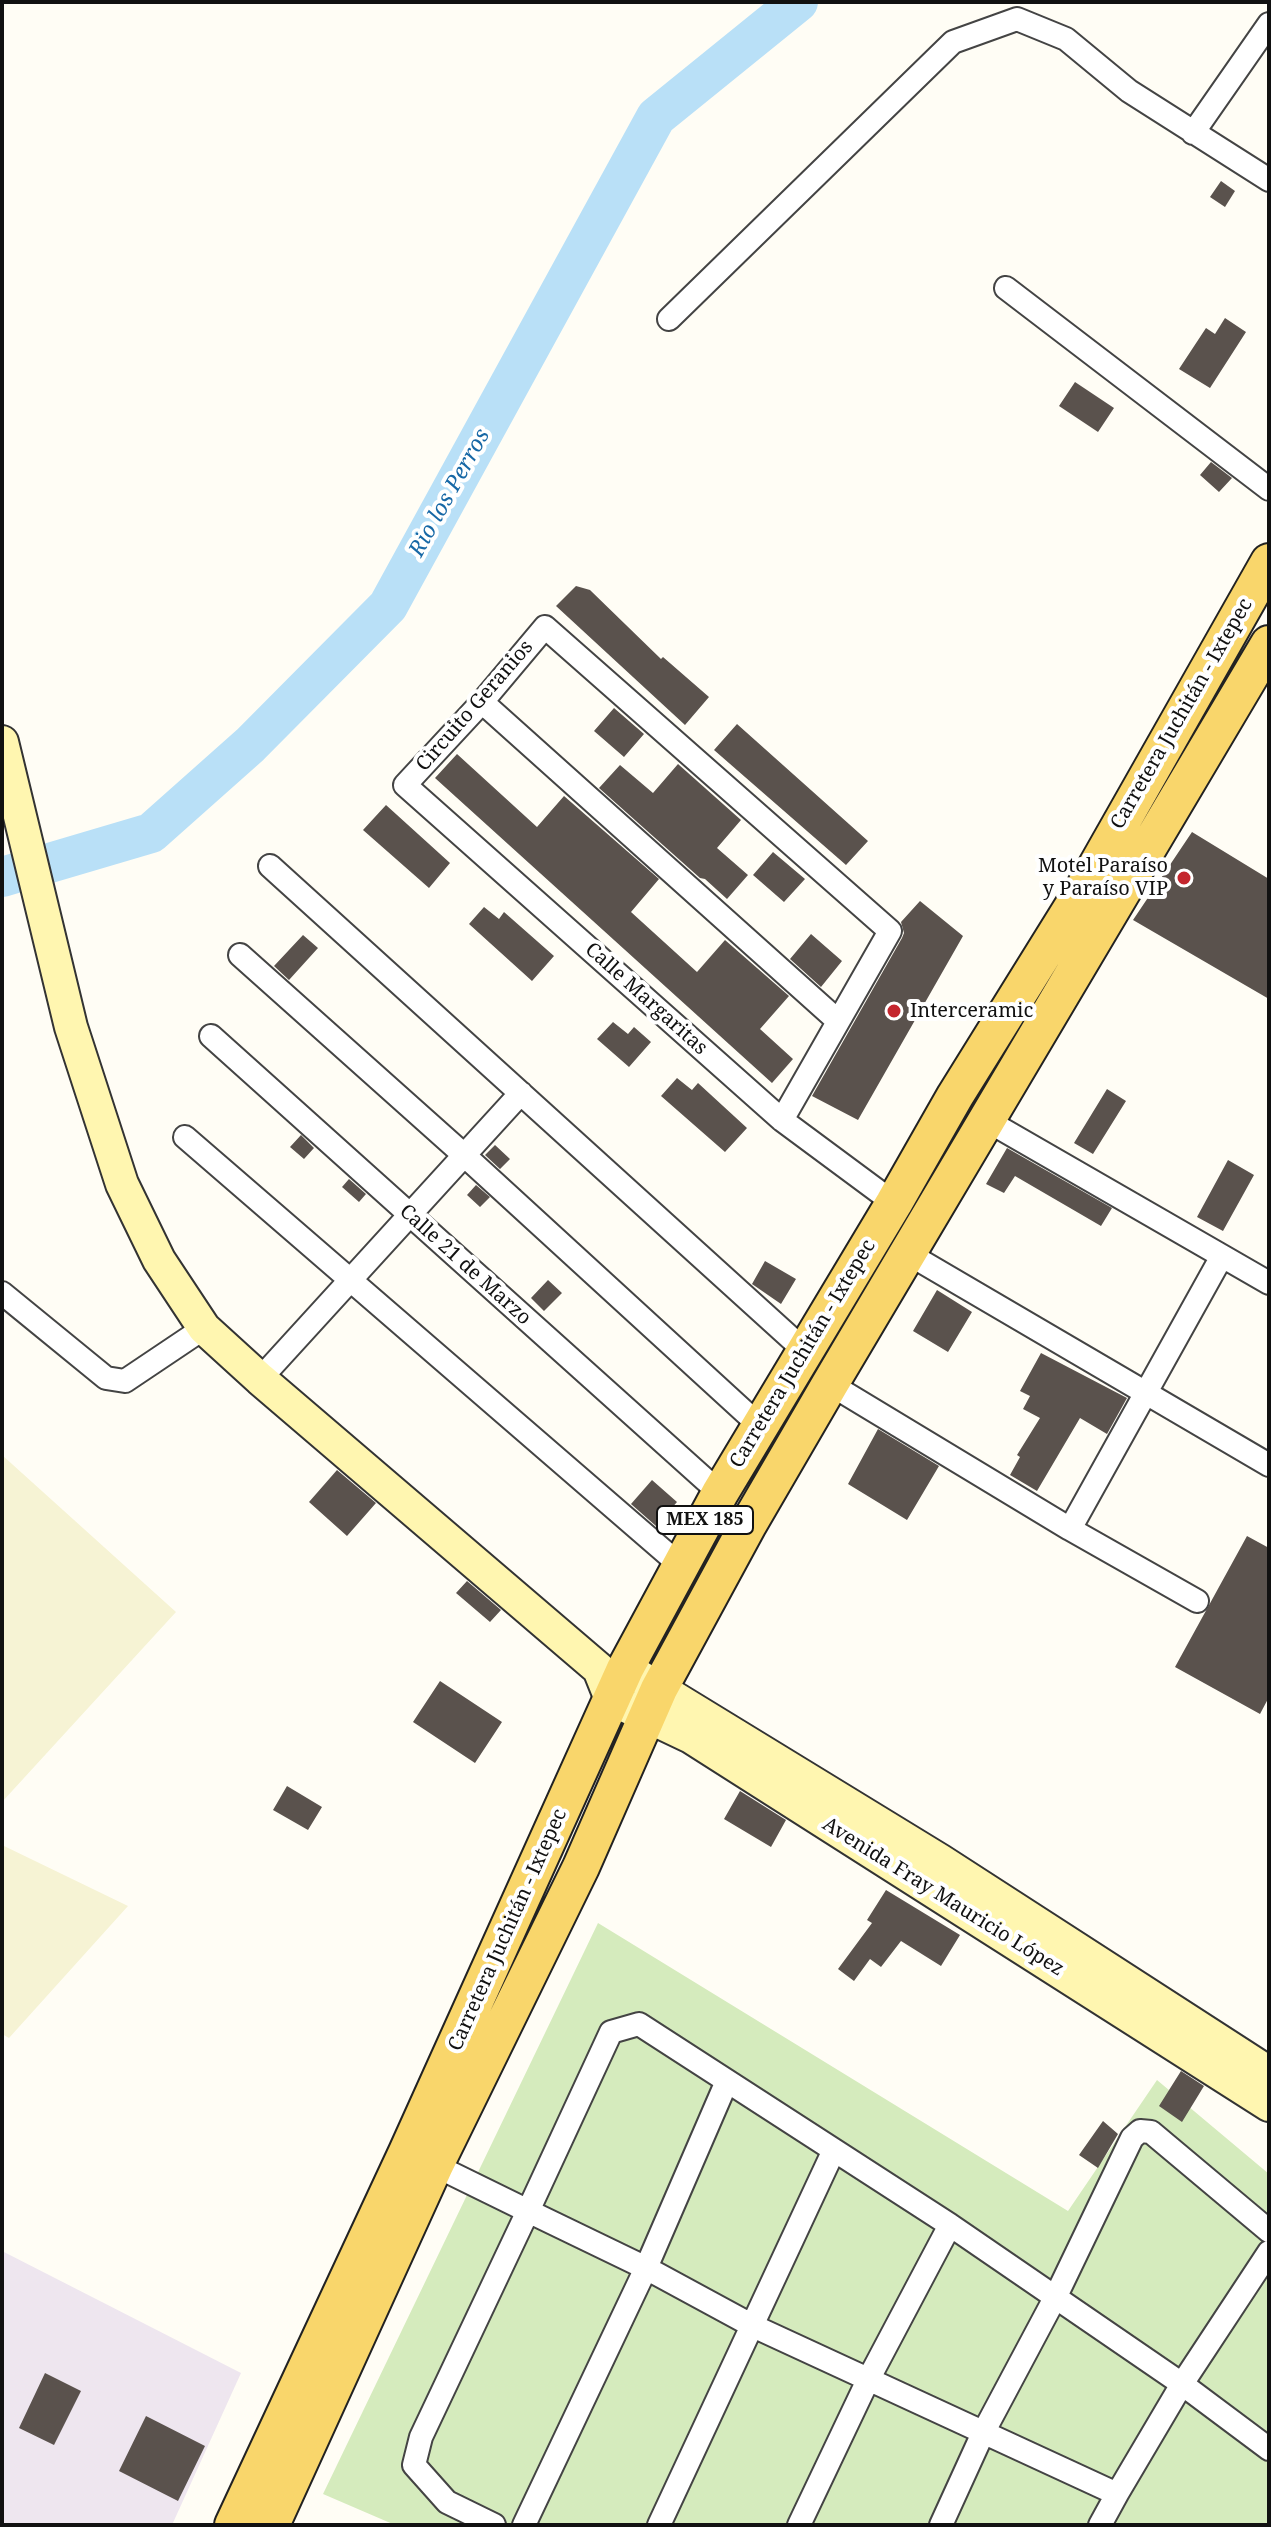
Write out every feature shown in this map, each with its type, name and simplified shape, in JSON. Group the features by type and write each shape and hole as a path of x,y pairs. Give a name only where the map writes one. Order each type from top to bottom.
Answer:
{"main road":[{"name":"Carretera Juchitán - Ixtepec","path":"271,2525 612,1679 955,1096 1083,890 1269,562"},
{"name":"Carretera Juchitán - Ixtepec","path":"233,2525 421,2159 581,1867 652,1703 748,1525 1269,644"},
{"path":"1178,722 1211,742"}],"street":[{"path":"669,319 953,42 1017,19 1066,39 1129,91 1269,180"},
{"path":"1193,133 1269,24"},
{"path":"1006,288 1269,489"},
{"name":"Circuito Geranios","path":"405,785 482,702 545,627 890,931 838,1021"},
{"path":"482,702 838,1021 782,1120"},
{"name":"Avenida Fray Mauricio López","path":"2,742 71,1027 122,1184 159,1260 204,1328 612,1679 941,1861 1269,2073"},
{"name":"Calle Margaritas","path":"405,785 782,1120 894,1203"},
{"path":"270,866 805,1351"},
{"path":"240,955 760,1426"},
{"name":"Calle 21 de Marzo","path":"211,1036 720,1493"},
{"path":"260,1379 521,1093"},
{"path":"986,1120 1269,1283"},
{"path":"185,1137 680,1565"},
{"path":"907,1253 1269,1465"},
{"path":"1070,1529 1222,1256"},
{"path":"2,1293 106,1378 125,1381 204,1328"},
{"path":"830,1384 1070,1529 1197,1601"},
{"name":"Avenida Fray Mauricio López","path":"652,1703 691,1737 1269,2105"},
{"path":"494,2525 447,2502 414,2465 421,2437 611,2032 639,2024 1056,2296 1269,2449"},
{"path":"524,2525 646,2268 727,2081"},
{"path":"941,2525 983,2433 1056,2296 1132,2138 1140,2131 1151,2132 1269,2231"},
{"path":"659,2525 834,2150"},
{"path":"421,2159 646,2268 753,2326 1117,2494"},
{"path":"799,2525 868,2380 950,2225"},
{"path":"1100,2525 1182,2384 1269,2252"}],"shaded area":[{"path":"2,1455 176,1612 2,1802"},
{"path":"2,1845 128,1906 9,2038 2,2034"},
{"path":"2,2251 241,2373 172,2525 2,2525"}],"green space":[{"path":"598,1923 1068,2211 1157,2080 1269,2174 1269,2525 395,2525 323,2494"}],"building":[{"path":"1221,181 1235,191 1225,207 1210,197"},
{"path":"1225,318 1246,332 1210,388 1179,369 1206,328 1215,334"},
{"path":"1075,382 1114,408 1098,432 1059,406"},
{"path":"1211,462 1232,478 1219,492 1200,475"},
{"path":"576,586 590,590 661,659 663,657 709,697 685,725 556,606"},
{"path":"614,708 644,734 624,757 594,731"},
{"path":"737,724 868,841 846,865 714,750"},
{"path":"457,754 537,827 564,796 659,879 631,912 697,972 725,940 789,996 760,1029 793,1059 772,1083 435,778"},
{"path":"678,764 741,820 717,848 748,875 727,899 599,788 620,765 653,793"},
{"path":"386,805 450,863 429,888 363,830"},
{"path":"1192,832 1269,879 1269,999 1133,920"},
{"path":"773,852 805,879 784,902 753,875"},
{"path":"920,901 963,936 858,1120 812,1096 902,938 901,922"},
{"path":"484,907 499,919 504,912 554,956 532,981 469,924"},
{"path":"811,934 842,961 821,987 790,959"},
{"path":"303,935 318,948 289,980 274,966"},
{"path":"613,1022 628,1034 634,1027 651,1042 629,1067 597,1039"},
{"path":"677,1078 692,1090 698,1083 747,1128 725,1152 661,1096"},
{"path":"1107,1089 1126,1101 1093,1154 1074,1143"},
{"path":"301,1135 314,1148 304,1159 290,1147"},
{"path":"495,1145 510,1159 500,1169 485,1155"},
{"path":"1007,1148 1112,1208 1101,1226 1015,1176 1004,1193 986,1184"},
{"path":"1228,1160 1254,1175 1223,1231 1197,1217"},
{"path":"349,1179 366,1194 359,1202 342,1187"},
{"path":"476,1185 490,1197 480,1207 467,1195"},
{"path":"765,1261 796,1279 781,1304 752,1284"},
{"path":"548,1280 562,1293 544,1311 531,1298"},
{"path":"937,1290 972,1312 948,1352 913,1331"},
{"path":"1041,1353 1127,1398 1107,1434 1080,1418 1037,1491 1010,1475 1020,1457 1017,1455 1040,1418 1023,1409 1030,1396 1020,1391"},
{"path":"878,1429 939,1466 907,1520 848,1484"},
{"path":"337,1470 376,1503 347,1536 309,1502"},
{"path":"652,1480 677,1502 656,1526 631,1504"},
{"path":"1247,1536 1269,1548 1269,1697 1260,1714 1175,1667"},
{"path":"467,1581 501,1610 490,1622 456,1593"},
{"path":"440,1681 502,1722 475,1763 413,1722"},
{"path":"287,1786 322,1807 308,1830 273,1810"},
{"path":"740,1791 786,1820 771,1847 724,1819"},
{"path":"886,1890 960,1935 941,1966 901,1941 881,1967 870,1959 854,1981 838,1969 872,1923 867,1920"},
{"path":"1181,2071 1204,2086 1182,2122 1159,2106"},
{"path":"1103,2121 1118,2134 1098,2168 1079,2155"},
{"path":"45,2373 81,2391 54,2445 19,2428"},
{"path":"146,2416 205,2446 178,2501 119,2471"}],"waterway":[{"name":"Rio los Perros","path":"2,877 151,833 250,745 388,606 656,117 798,2"}],"place":[{"name":"Motel Paraíso y Paraíso VIP","path":"1184,878"},
{"name":"Interceramic","path":"894,1011"}]}
